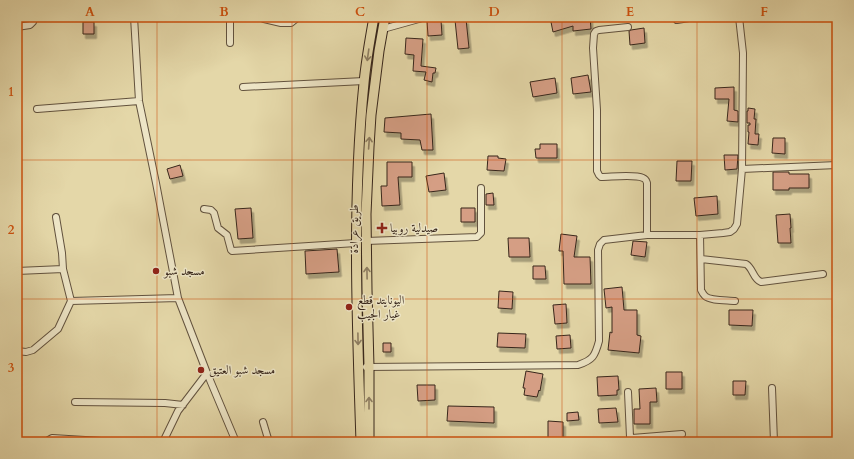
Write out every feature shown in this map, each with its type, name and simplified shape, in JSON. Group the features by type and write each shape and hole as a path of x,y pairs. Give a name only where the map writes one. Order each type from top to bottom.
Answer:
{"main road":[{"name":"طريق عرادة","path":"361,442 356,243 358,150 364,81 374,17"},
{"name":"طريق عرادة","path":"370,442 366,214 370,131 375,82 385,17"}],"street":[{"path":"17,27 30,25 35,17"},
{"path":"134,17 139,101 178,298 236,442"},
{"path":"230,17 230,43"},
{"path":"264,20 291,23 296,19 296,17"},
{"path":"383,29 426,17"},
{"path":"677,20 695,17"},
{"path":"358,368 578,365 587,362 596,354 599,341 598,250 600,244 604,240 647,235 700,235 730,232 734,229 737,224 742,169 743,53 739,17"},
{"path":"628,27 599,30 594,34 593,48 597,110 597,171 601,177 634,176 645,179 647,183 647,235"},
{"path":"243,87 364,81"},
{"path":"37,109 139,101"},
{"path":"742,169 837,165"},
{"path":"366,241 477,237 481,233 481,188"},
{"path":"204,209 211,210 214,213 218,228 227,235 232,251 356,243"},
{"path":"17,351 26,352 33,350 58,329 71,301 63,270 62,253 56,217"},
{"path":"700,235 701,290 706,297 710,299 735,301"},
{"path":"700,259 746,264 749,266 756,279 761,282 823,274"},
{"path":"17,271 63,270"},
{"path":"71,301 178,298"},
{"path":"163,442 178,411 207,373"},
{"path":"772,388 774,442"},
{"path":"628,392 630,437 651,439 682,434"},
{"path":"75,402 165,403 183,405"},
{"path":"263,422 269,442"},
{"path":"45,442 52,438 118,442"}],"building":[{"path":"550,17 565,17 566,20 590,17 591,29 573,31 573,26 553,32"},
{"path":"466,19 469,48 458,49 455,20"},
{"path":"441,20 442,35 428,36 427,21"},
{"path":"83,22 94,22 94,34 83,34"},
{"path":"644,28 645,43 630,45 629,31"},
{"path":"406,38 423,39 421,66 436,68 435,73 433,73 432,82 424,80 426,72 413,71 414,55 405,54"},
{"path":"588,75 591,92 573,94 571,78"},
{"path":"555,78 557,93 533,97 530,82"},
{"path":"734,87 734,110 738,111 738,122 727,121 729,99 715,99 715,88"},
{"path":"748,108 755,109 755,134 759,134 758,145 748,144 748,125 750,125 750,123 747,123"},
{"path":"431,114 433,150 422,150 420,140 401,139 401,133 384,132 385,118"},
{"path":"773,138 785,138 785,154 772,153"},
{"path":"540,144 557,144 557,158 536,158 535,149 540,149"},
{"path":"724,155 738,155 737,169 725,170"},
{"path":"488,156 498,156 498,158 506,159 504,171 487,170"},
{"path":"677,161 692,161 691,181 676,181"},
{"path":"387,162 412,162 412,177 398,177 400,205 382,206 381,186 387,186"},
{"path":"180,165 183,176 170,179 167,169"},
{"path":"773,172 809,174 809,188 773,190"},
{"path":"444,173 446,190 429,192 426,176"},
{"path":"493,193 494,205 486,205 486,194"},
{"path":"717,196 718,214 696,216 694,198"},
{"path":"251,208 253,238 238,239 235,209"},
{"path":"461,208 475,208 475,222 461,222"},
{"path":"790,214 791,243 778,243 776,215"},
{"path":"561,234 577,236 574,257 590,257 591,284 564,284 563,251 559,251"},
{"path":"508,238 529,238 530,257 509,257"},
{"path":"633,241 647,242 645,257 631,255"},
{"path":"337,249 339,272 306,274 305,251"},
{"path":"533,266 545,266 546,279 533,279"},
{"path":"622,287 624,310 637,310 637,335 641,336 639,353 608,350 610,332 612,333 612,307 606,308 604,289"},
{"path":"499,291 513,292 512,309 498,308"},
{"path":"566,304 567,323 555,324 553,305"},
{"path":"729,310 753,310 752,326 729,325"},
{"path":"498,333 526,334 525,348 497,347"},
{"path":"570,335 571,348 557,349 556,336"},
{"path":"383,343 391,343 391,352 383,352"},
{"path":"526,371 543,374 540,391 539,390 537,397 524,395 525,388 523,388"},
{"path":"666,372 682,372 682,389 666,389"},
{"path":"618,376 619,390 617,390 617,395 598,396 597,377"},
{"path":"733,381 746,381 745,395 733,395"},
{"path":"417,385 435,385 435,400 418,401"},
{"path":"656,388 657,402 650,402 650,424 634,424 634,409 640,409 639,389"},
{"path":"448,406 494,407 494,423 447,421"},
{"path":"616,408 618,422 599,423 598,409"},
{"path":"578,412 579,420 567,421 567,413"},
{"path":"548,421 563,422 563,441 548,441"}],"place":[{"name":"صيدلية روبيا","path":"382,228"},
{"name":"مسجد شبو","path":"156,271"},
{"name":"اليونايتد قطع غيار الجيب","path":"349,307"},
{"name":"مسجد شبو العتيق","path":"201,370"}]}
